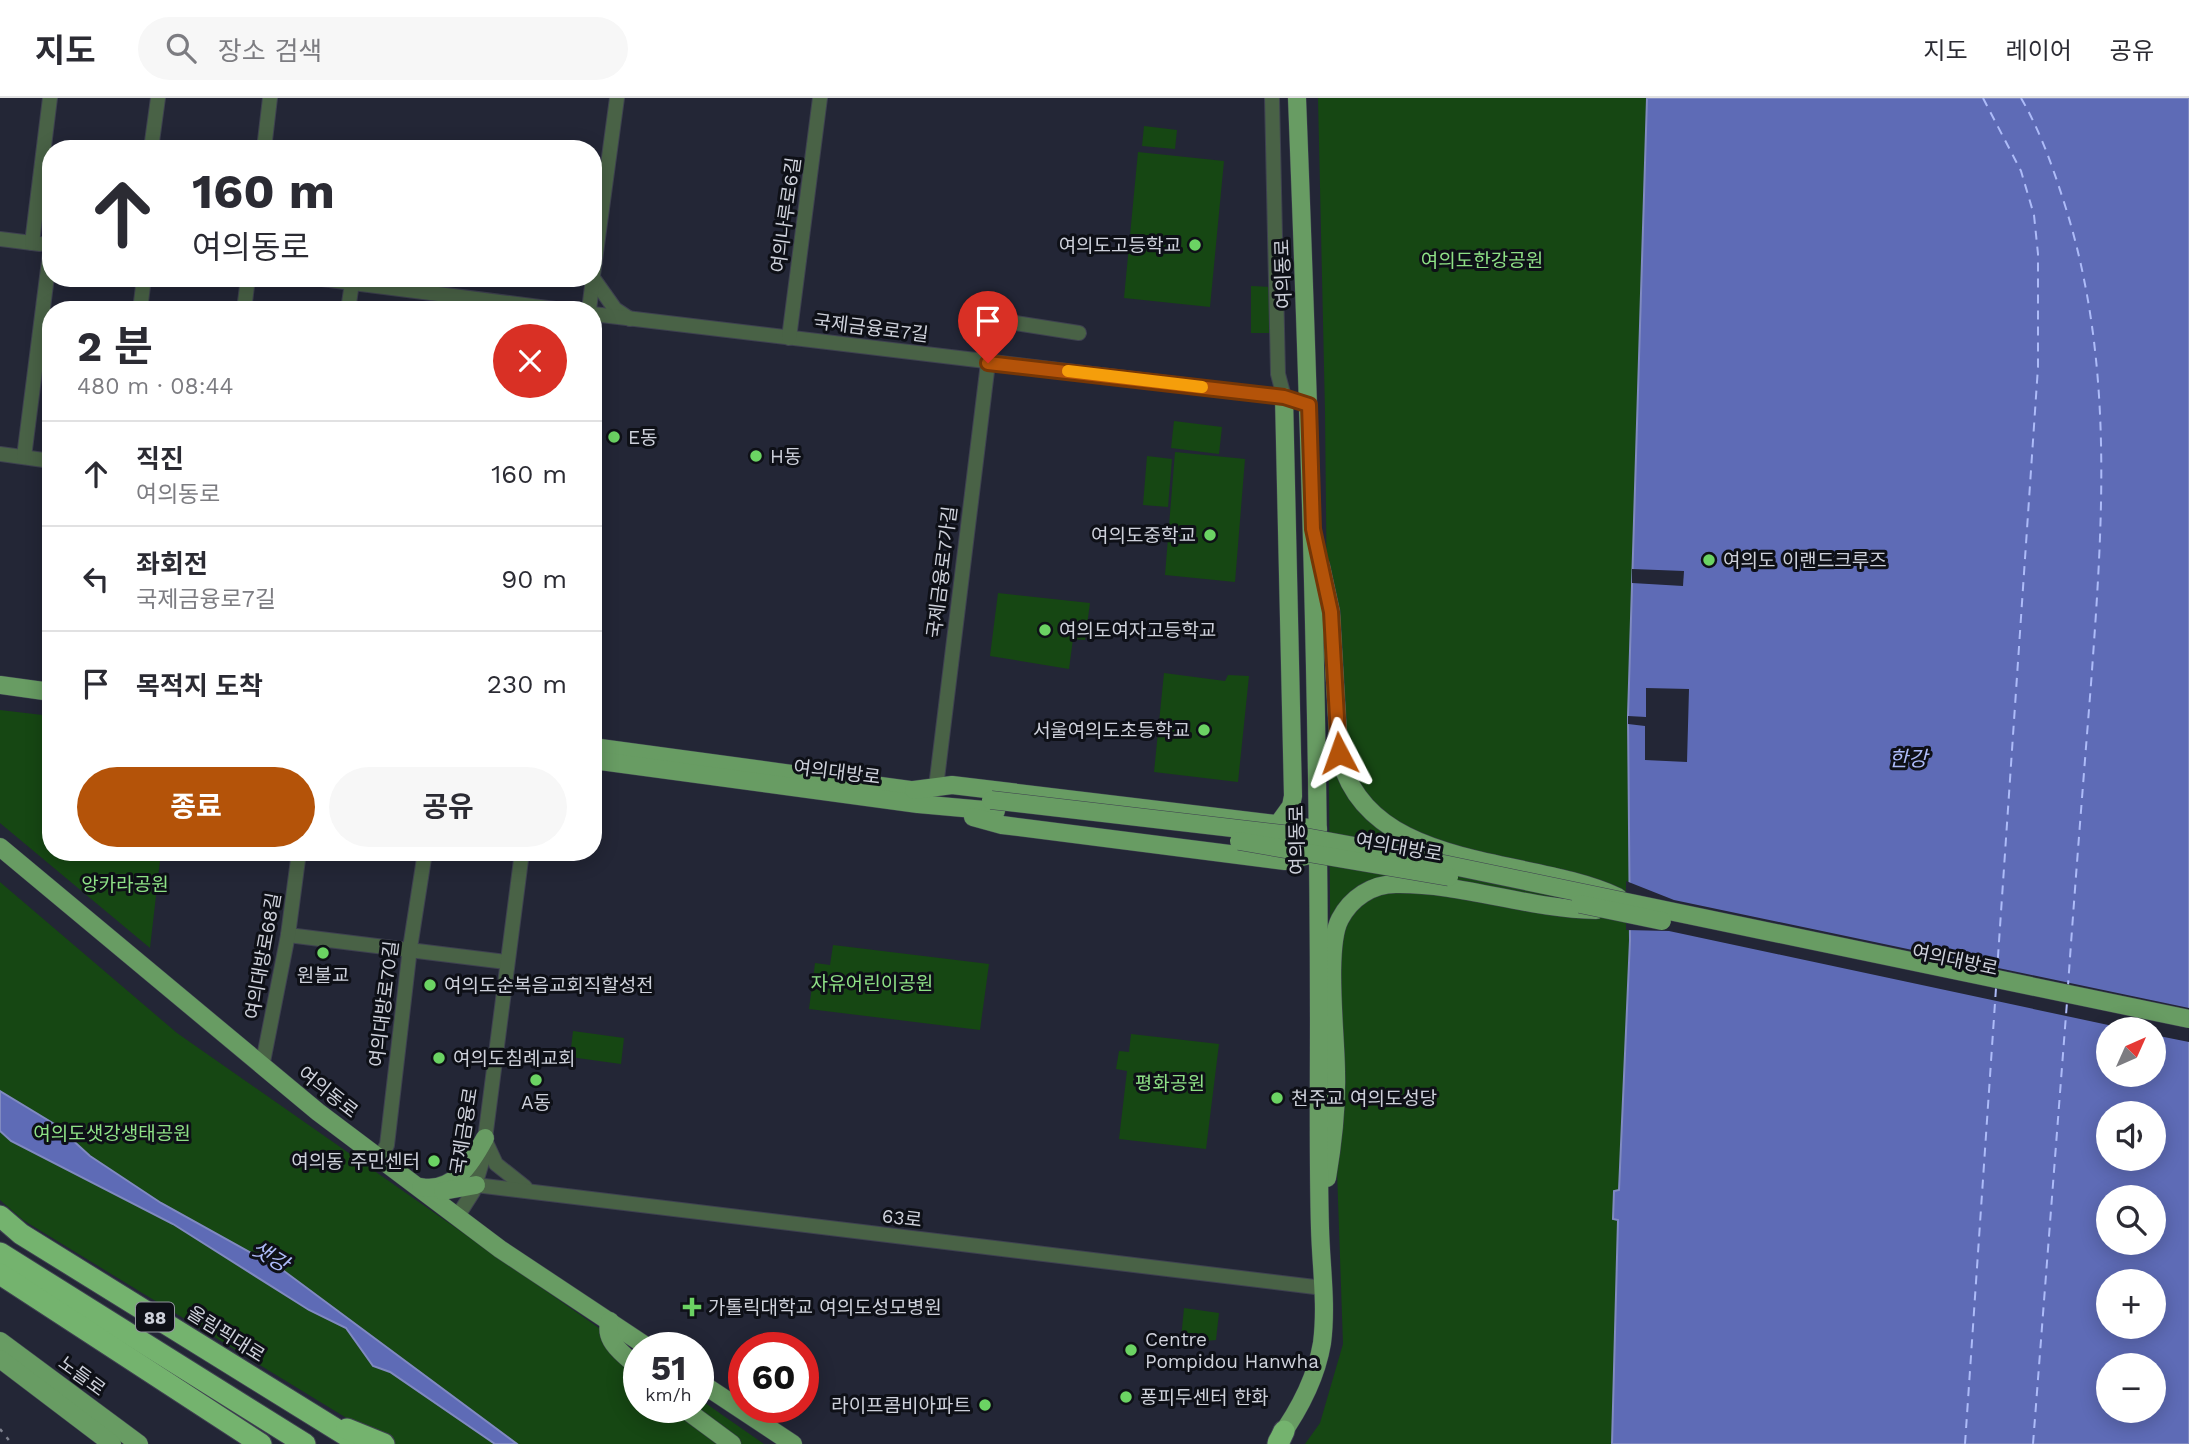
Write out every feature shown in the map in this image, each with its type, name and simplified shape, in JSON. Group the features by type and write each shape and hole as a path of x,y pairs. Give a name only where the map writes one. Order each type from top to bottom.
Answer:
{"highway":[{"name":"올림픽대로","path":"0,1216 21,1234 360,1444"},
{"name":"88","path":"0,1253 305,1444"},
{"path":"0,1274 261,1444"},
{"path":"313,1414 384,1444"}],"main road":[{"name":"여의동로","path":"1279,1440 1306,1393 1319,1360 1323,1288 1320,1237 1319,881 1313,529 1297,98"},
{"path":"1278,824 1291,806 1293,796 1284,397"},
{"path":"1313,529 1331,612 1340,762 1360,802 1383,824 1429,846 1592,885 1618,906"},
{"path":"0,685 42,691"},
{"name":"여의대방로","path":"602,748 915,790 993,806 1287,848 1618,906 2189,1030"},
{"name":"여의대방로","path":"602,762 929,804 993,806"},
{"path":"915,790 952,785 1318,830"},
{"path":"929,804 1002,825 1285,861 1300,867 1319,881"},
{"name":"여의동로","path":"0,847 262,1067 379,1158 457,1217 626,1332"},
{"path":"1285,861 1318,853"},
{"path":"1320,1237 1336,1100 1335,932 1347,907 1367,891 1380,886 1395,884 1465,891 1561,910 1618,906 2189,1019"},
{"path":"415,1184 441,1188 452,1182 469,1164 485,1138"},
{"path":"415,1184 442,1191 476,1185"},
{"path":"610,1321 607,1330 612,1342 623,1353"},
{"name":"노들로","path":"0,1341 139,1444"},
{"name":"노들로","path":"0,1359 112,1444"},
{"path":"714,1392 793,1444"},
{"path":"704,1423 732,1444"}],"street":[{"path":"45,140 50,98"},
{"path":"152,140 158,98"},
{"path":"265,140 270,98"},
{"path":"602,210 617,98"},
{"name":"여의나루로6길","path":"789,338 820,98"},
{"path":"1272,98 1278,374 1284,397"},
{"path":"32,243 42,162"},
{"path":"0,239 42,244"},
{"path":"371,287 438,301"},
{"path":"600,287 615,309 631,320"},
{"name":"국제금융로7길","path":"602,315 1284,397 1309,405"},
{"path":"24,457 42,316"},
{"path":"1015,323 1079,333"},
{"name":"국제금융로7가길","path":"936,787 988,363"},
{"path":"0,454 42,460"},
{"name":"여의대방로68길","path":"262,1067 288,935 298,861"},
{"name":"여의대방로70길","path":"379,1158 387,1145 410,948 424,861"},
{"name":"국제금융로","path":"457,1217 476,1185 485,1138 521,861"},
{"path":"288,935 506,962"},
{"path":"485,1138 496,1164 508,1176 532,1191"},
{"name":"63로","path":"476,1185 1323,1288"}],"green space":[{"name":"여의도한강공원","path":"1318,98 1647,98 1628,716 1630,940 1619,1190 1614,1192 1613,1218 1618,1220 1612,1444 1305,1444 1320,1423 1343,1344 1331,997 1325,411"},
{"path":"1144,126 1177,130 1175,149 1142,146"},
{"path":"1138,152 1224,161 1210,307 1124,298"},
{"path":"1251,286 1275,287 1275,333 1251,333"},
{"path":"1174,421 1222,427 1219,454 1171,448"},
{"path":"1175,452 1245,459 1235,582 1165,575"},
{"path":"1147,456 1172,459 1168,507 1143,505"},
{"path":"998,593 1090,603 1085,640 1073,639 1069,669 990,656"},
{"path":"1164,673 1225,681 1228,675 1249,676 1238,782 1154,772"},
{"name":"앙카라공원","path":"0,710 42,715 42,858 0,823"},
{"name":"앙카라공원","path":"46,861 160,861 150,948"},
{"name":"여의도샛강생태공원","path":"0,882 177,1033 623,1345 623,1423 714,1423 714,1409 728,1419 728,1423 734,1423 764,1444 389,1444 23,1220 0,1200"},
{"name":"자유어린이공원","path":"833,945 989,964 980,1030 809,1009 815,963 830,965"},
{"path":"573,1031 624,1038 621,1064 570,1057"},
{"name":"평화공원","path":"1131,1034 1219,1044 1206,1149 1119,1139 1127,1071 1116,1069 1119,1051 1129,1052"},
{"path":"1184,1308 1219,1313 1216,1340 1195,1342 1181,1339"}],"water":[{"name":"한강","path":"1647,98 2189,98 2189,1444 1612,1444 1618,1220 1613,1219 1614,1191 1619,1190 1630,940 1628,716"},
{"path":"0,1091 56,1125 90,1156 161,1203 284,1271 517,1444 495,1444 390,1372 373,1366 346,1328 309,1310 173,1224 11,1141 0,1131"}],"pier":[{"path":"1632,569 1684,571 1683,586 1632,583"},
{"path":"1646,688 1689,689 1687,762 1645,760 1645,726 1628,724 1628,716 1646,717"},
{"path":"1626,881 1674,900 2189,1008 2189,1042 2166,1037 2166,1017 2096,1017 2096,1022 1669,931 1626,930"}],"ferry route":[{"path":"1983,98 2021,171 2034,215 2038,254 2038,367 1997,971"},
{"path":"2021,98 2049,158 2079,256 2091,317 2098,377 2101,438 2099,561 2068,986"},
{"path":"1965,1444 1996,988"},
{"path":"2033,1444 2067,1002"}],"railway":[{"path":"0,1429 12,1444"}],"slow traffic":[{"path":"1068,371 1202,387"}],"place":[{"name":"여의도고등학교","path":"1195,245"},
{"name":"E동","path":"614,437"},
{"name":"H동","path":"756,456"},
{"name":"여의도중학교","path":"1210,535"},
{"name":"여의도 이랜드크루즈","path":"1709,560"},
{"name":"여의도여자고등학교","path":"1045,630"},
{"name":"서울여의도초등학교","path":"1204,730"},
{"name":"원불교","path":"323,953"},
{"name":"여의도순복음교회직할성전","path":"430,985"},
{"name":"여의도침례교회","path":"439,1058"},
{"name":"A동","path":"536,1080"},
{"name":"천주교 여의도성당","path":"1277,1098"},
{"name":"여의동 주민센터","path":"434,1161"},
{"name":"가톨릭대학교 여의도성모병원","path":"692,1307"},
{"name":"Centre Pompidou Hanwha","path":"1131,1350"},
{"name":"퐁피두센터 한화","path":"1126,1397"},
{"name":"라이프콤비아파트","path":"985,1405"}],"route":[{"path":"988,363 1284,397 1309,405 1313,529 1331,612 1339,753"}],"water label":[{"name":"샛강","path":"270,1256"}]}
